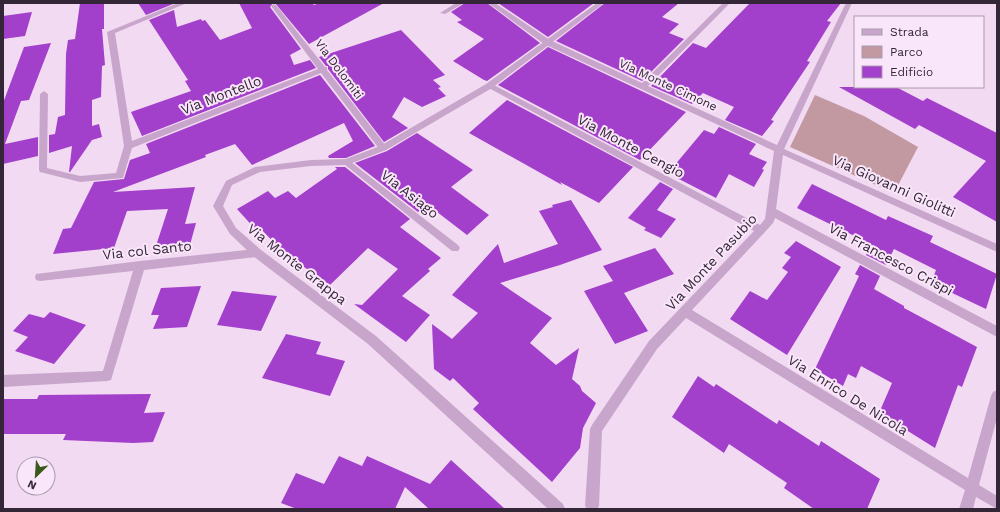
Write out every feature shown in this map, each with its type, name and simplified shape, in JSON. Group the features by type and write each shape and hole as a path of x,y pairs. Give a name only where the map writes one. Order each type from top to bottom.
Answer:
{"street":[{"path":"44,94 43,170 80,179 120,176 128,146 111,32 184,3"},
{"path":"443,13 461,3"},
{"name":"Via Monte Cimone","path":"491,3 547,42 779,150"},
{"name":"Via Monte Grappa","path":"558,509 372,340 257,253 233,231 218,206 229,183 258,169 311,163 347,162 383,148 489,86 601,3"},
{"path":"642,87 727,3"},
{"name":"Via Monte Pasubio","path":"592,506 596,429 653,345 770,220 779,150 849,3"},
{"name":"Via Dolomiti","path":"274,6 324,69 383,148"},
{"name":"Via Montello","path":"128,146 324,69"},
{"name":"Via Monte Cengio","path":"489,86 761,230"},
{"name":"Via Giovanni Giolitti","path":"779,150 997,248"},
{"name":"Via Asiago","path":"347,162 455,248"},
{"name":"Via Francesco Crispi","path":"771,212 997,332"},
{"name":"Via col Santo","path":"40,276 257,253"},
{"path":"3,381 107,376 140,265"},
{"name":"Via Enrico De Nicola","path":"684,311 997,504"},
{"path":"966,509 997,396"}],"green space":[{"path":"815,95 864,116 918,147 894,193 790,147"}],"building":[{"path":"80,3 104,3 104,29 102,29 105,65 102,66 101,97 92,100 92,126 99,124 102,137 92,140 69,172 72,146 49,153 49,135 55,134 58,117 65,115 66,54 68,40 75,39"},
{"path":"138,3 172,3 173,4 146,15"},
{"path":"239,3 273,3 270,7 301,49 290,55 294,65 310,60 316,68 142,136 131,112 191,91 185,81 188,80 149,20 174,10 177,27 201,19 202,21 205,20 220,40 252,28"},
{"path":"275,3 312,3 314,5 319,3 384,3 309,44"},
{"path":"465,3 487,3 540,43 487,81 484,80 453,61 484,39 457,22 462,20 451,12"},
{"path":"498,3 594,3 548,37"},
{"path":"605,3 679,3 662,17 679,24 669,33 684,39 642,81 556,41"},
{"path":"750,3 841,3 827,21 831,22 807,61 810,62 771,120 774,121 762,136 725,120 734,107 703,93 692,104 651,86 693,43 706,48"},
{"path":"32,12 25,36 3,39 3,16"},
{"path":"401,30 445,75 433,80 441,87 438,88 446,96 422,107 404,97 392,117 408,128 384,142 328,69 328,66 326,66 319,57"},
{"path":"51,43 29,100 21,101 5,144 38,137 38,156 3,164 3,103 24,47"},
{"path":"548,47 686,112 640,160 498,85"},
{"path":"320,75 375,146 346,158 329,158 328,156 353,141 344,123 252,165 235,144 205,155 206,157 113,192 195,187 185,224 196,223 188,252 153,255 168,209 127,211 114,248 53,254 63,229 71,228 94,182 124,179 130,160 150,153 146,144"},
{"path":"839,87 898,88 923,101 927,98 997,133 997,222 953,197 986,161 919,125 915,129"},
{"path":"507,100 633,167 599,203 560,182 562,185 469,133"},
{"path":"719,127 756,144 749,154 767,162 762,169 764,170 754,187 729,174 716,198 675,177 676,176 669,172 704,130 714,134"},
{"path":"417,133 473,170 451,187 489,215 467,235 428,205 418,212 355,163 387,151"},
{"path":"335,167 345,167 410,219 400,227 441,258 428,269 430,271 402,296 430,315 406,342 354,304 362,305 398,269 368,248 330,285 284,253 260,228 256,230 237,209 268,191 275,198 288,191 296,198 337,169"},
{"path":"660,182 673,189 657,210 676,219 661,238 644,230 646,228 628,218"},
{"path":"812,184 886,220 888,216 933,236 930,242 997,274 986,309 931,283 936,270 894,249 886,265 866,255 871,244 797,208"},
{"path":"571,200 602,250 560,265 500,283 552,318 530,343 556,365 579,348 572,379 580,386 582,391 596,403 583,428 580,448 552,482 473,409 479,403 453,378 450,381 434,369 432,324 452,339 478,313 452,295 498,244 504,263 558,244 539,211 553,207 552,205"},
{"path":"796,241 841,267 787,355 730,319 750,291 767,300 788,272 782,268 791,257 784,253"},
{"path":"655,248 674,274 624,293 648,331 615,344 584,291 613,281 603,266"},
{"path":"860,265 880,276 874,289 904,306 904,308 977,347 962,387 958,385 935,448 879,413 892,383 861,366 856,378 848,374 843,386 815,369 859,276 855,274"},
{"path":"201,286 187,327 153,329 159,315 151,315 161,288"},
{"path":"232,291 277,296 261,331 217,325"},
{"path":"50,312 86,325 54,364 15,351 28,337 13,331 29,314 44,318"},
{"path":"286,334 321,342 316,354 345,361 330,396 262,378"},
{"path":"698,376 714,387 716,384 777,424 779,420 819,446 821,441 880,479 867,509 814,509 784,488 787,483 729,444 724,453 672,417"},
{"path":"151,394 144,413 165,412 153,442 133,443 63,440 66,434 3,434 3,399 37,399 39,395"},
{"path":"339,456 362,466 367,456 430,484 451,460 505,509 429,509 405,487 395,509 297,509 281,503 296,473 324,484"}]}
